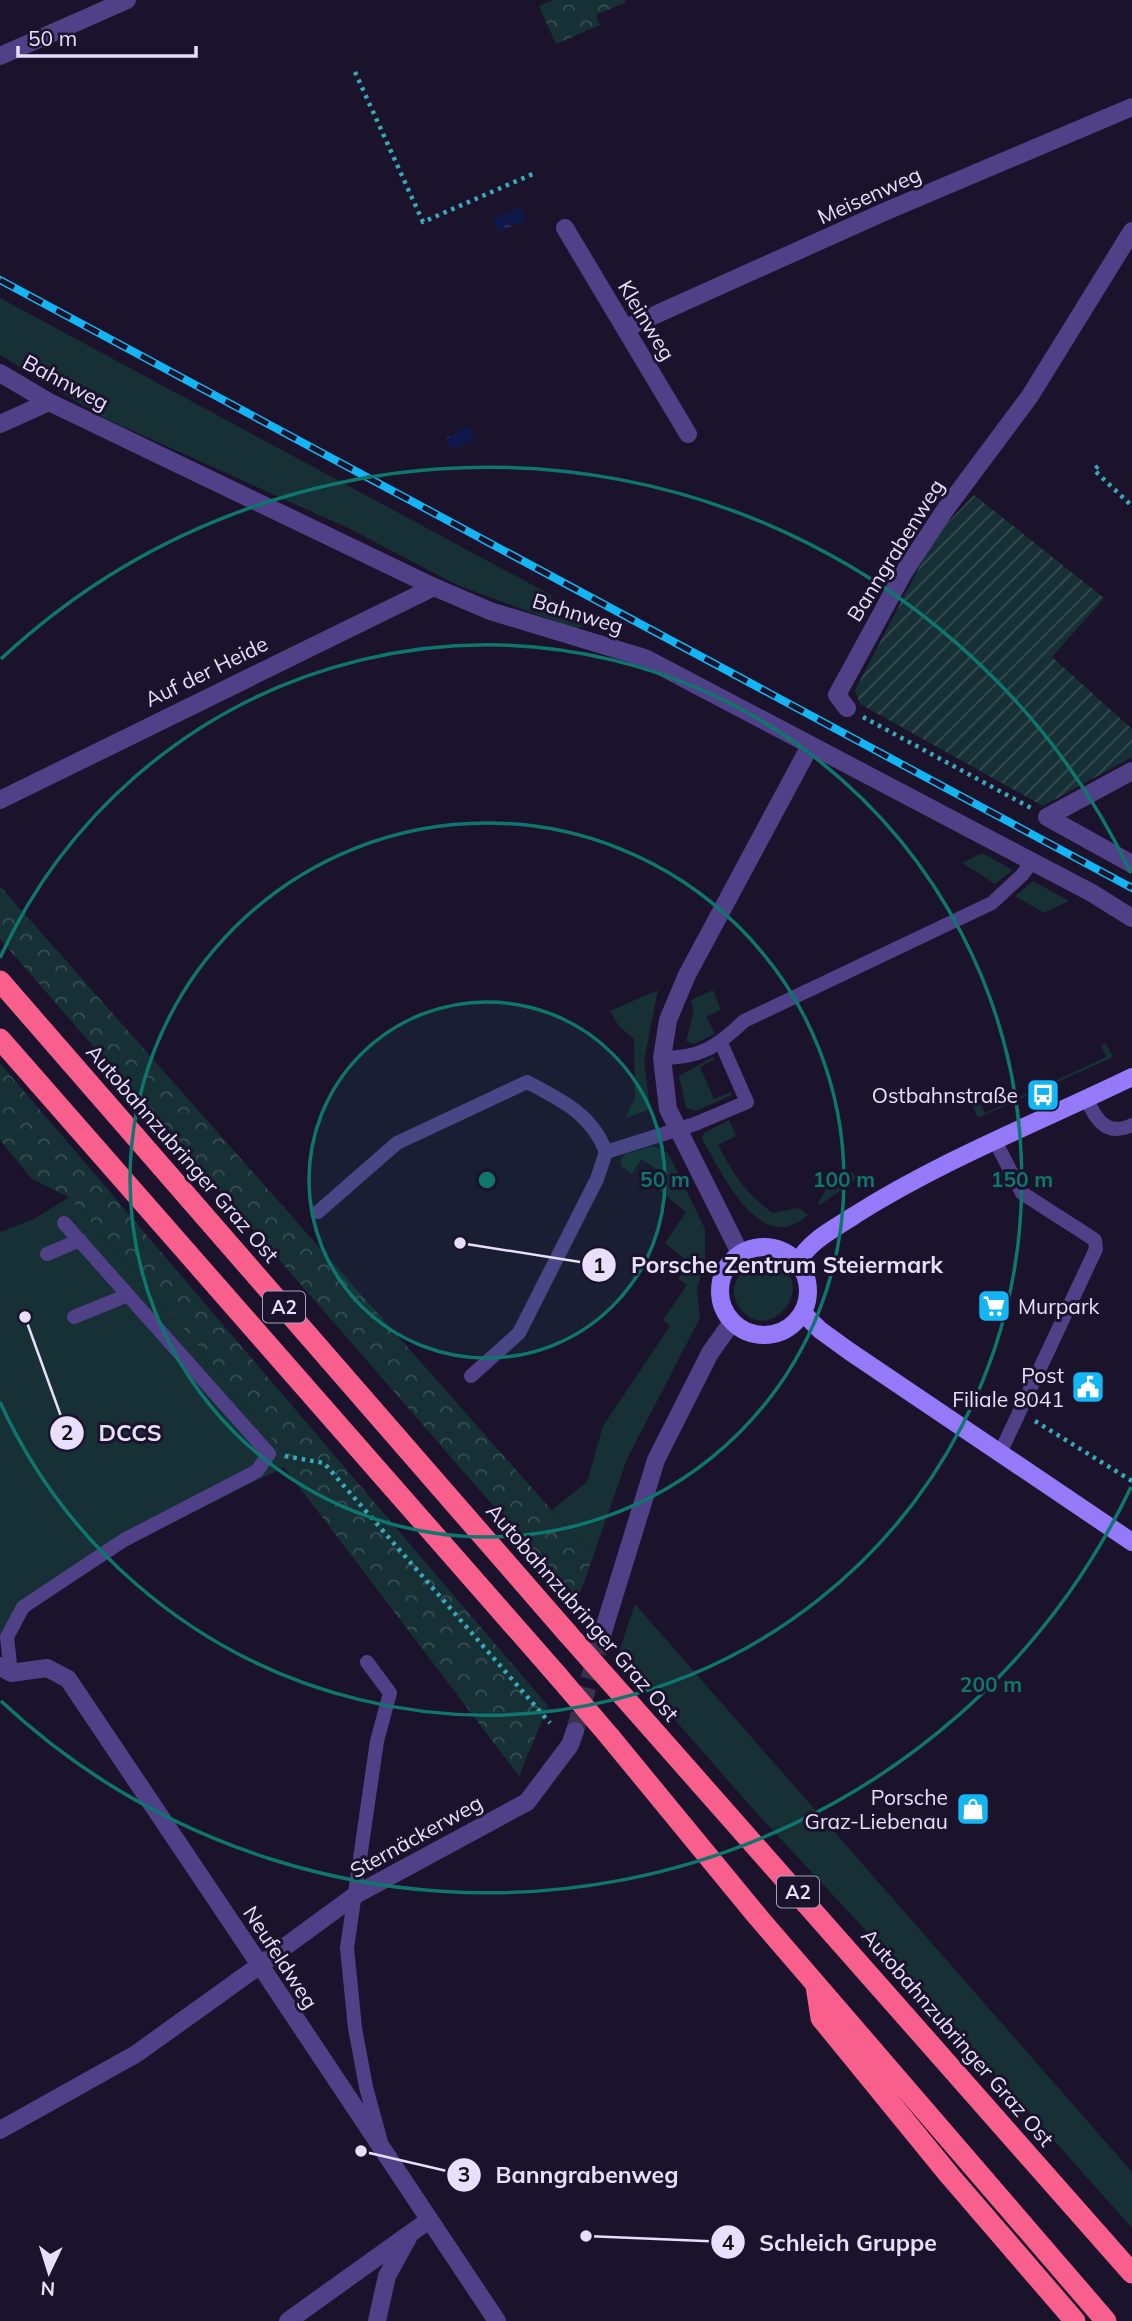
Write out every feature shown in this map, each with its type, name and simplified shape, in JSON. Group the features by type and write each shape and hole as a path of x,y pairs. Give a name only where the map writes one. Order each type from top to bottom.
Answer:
{"highway":[{"name":"Autobahnzubringer Graz Ost","path":"0,981 568,1634 1132,2273"},
{"name":"A2","path":"0,1040 558,1676 816,1984 1106,2321"},
{"path":"816,1984 821,2018 950,2176 1075,2321"}],"main road":[{"path":"798,1262 805,1249 824,1235 900,1187 1132,1077"},
{"path":"760,1247 781,1250 798,1262 808,1287 803,1313 789,1328 769,1335 749,1332 732,1322 723,1309 719,1294 721,1278 728,1264 740,1254 760,1247"},
{"path":"803,1313 839,1344 1132,1542"}],"street":[{"path":"0,56 127,0"},
{"name":"Meisenweg","path":"626,328 884,212 1132,107"},
{"name":"Kleinweg","path":"565,228 688,435"},
{"name":"Banngrabenweg","path":"847,708 837,695 904,572 945,510 1030,396 1132,231"},
{"name":"Bahnweg","path":"0,373 49,402 434,587 490,611 645,658 1092,893 1132,918"},
{"path":"0,424 49,402"},
{"name":"Auf der Heide","path":"0,800 434,587"},
{"path":"740,1254 677,1129 665,1096 662,1058 668,1020 687,975 810,746"},
{"path":"1047,817 1132,771"},
{"path":"1047,817 1132,864"},
{"path":"602,1635 656,1460 710,1353 732,1322"},
{"name":"Neufeldweg","path":"4,1673 47,1668 68,1679 497,2321"},
{"name":"Sternäckerweg","path":"0,2130 136,2054 357,1894 527,1802 570,1745 575,1731"},
{"path":"288,2321 429,2220"},
{"path":"377,2321 387,2276 409,2235"}],"lane":[{"path":"662,1058 686,1059 721,1043 744,1021 992,903 1031,863"},
{"path":"606,1152 747,1102 721,1043"},
{"path":"318,1212 397,1143 527,1082 565,1102 596,1127 606,1152 597,1180 519,1333 471,1376"},
{"path":"1086,1099 1098,1123 1108,1129 1122,1130 1132,1125"},
{"path":"995,1141 1022,1193 1095,1240 1096,1249 1001,1451"},
{"path":"4,1673 7,1637 23,1606 124,1540 257,1471 269,1454 64,1223"},
{"path":"47,1254 80,1240"},
{"path":"75,1317 128,1295"},
{"path":"367,1662 390,1693 377,1741 357,1894 347,1948 348,1981 366,2087 385,2155"}],"path":[{"path":"355,72 423,222 535,173"},
{"path":"1098,466 1094,470 1132,506"},
{"path":"847,708 1047,817"},
{"path":"968,1398 972,1389"},
{"path":"1045,1426 1132,1481"},
{"path":"269,1454 324,1462 550,1723"}],"green space":[{"path":"553,0 626,2 596,15 600,25 556,44 539,6"},
{"path":"0,298 551,595 551,606 589,624 575,629 457,585 350,529 104,418 0,355"},
{"path":"974,495 1104,598 1052,657 1132,729 1132,757 1043,806 860,704 855,690 936,535"},
{"path":"982,853 1013,870 995,884 962,863"},
{"path":"1033,881 1069,901 1044,913 1015,896"},
{"path":"0,886 593,1557 577,1602 0,939"},
{"path":"658,990 644,1061 650,1109 626,1118 635,1097 634,1039 618,1025 610,1011"},
{"path":"713,990 721,1010 706,1017 715,1034 693,1044 686,1041 694,1010 691,1000"},
{"path":"1106,1043 1113,1057 978,1118 970,1100 976,1097 985,1113 1106,1057 1101,1046"},
{"path":"713,1057 715,1059 700,1067 714,1099 731,1092 732,1095 696,1111 686,1108 679,1076"},
{"path":"0,1063 548,1706 519,1776 284,1467 283,1453 205,1354 69,1197 32,1179 0,1140"},
{"path":"729,1120 736,1136 718,1145 748,1191 773,1213 798,1208 808,1215 790,1226 774,1226 758,1219 744,1206 702,1139 704,1133"},
{"path":"653,1146 668,1153 705,1229 705,1261 697,1289 700,1318 627,1459 593,1557 552,1510 587,1482 603,1426 670,1326 663,1320 687,1285 678,1279 689,1263 665,1243 686,1212 659,1190 668,1176 641,1159 632,1174 621,1166 621,1159 625,1154"},
{"path":"851,1171 858,1178 820,1205 818,1203 828,1186"},
{"path":"69,1197 205,1354 283,1453 284,1467 86,1566 23,1606 7,1637 0,1634 0,1232 34,1219"},
{"path":"764,1261 782,1268 791,1279 793,1292 788,1305 778,1315 766,1320 753,1319 740,1308 734,1292 735,1285 749,1267"},
{"path":"635,1604 1132,2172 1132,2228 886,1952 753,1809 618,1655"}],"water":[{"path":"520,207 526,220 499,232 493,219"},
{"path":"469,426 475,438 452,450 446,438"}],"tunnel":[{"path":"575,1731 602,1635"}],"railway":[{"path":"0,280 1132,888"}],"place":[{"name":"Ostbahnstraße","path":"1043,1095"},
{"name":"Porsche Zentrum Steiermark","path":"460,1243"},
{"name":"Murpark","path":"994,1306"},
{"name":"DCCS","path":"25,1317"},
{"name":"Post Filiale 8041","path":"1088,1387"},
{"name":"Porsche Graz-Liebenau","path":"973,1809"},
{"name":"Banngrabenweg","path":"361,2151"},
{"name":"Schleich Gruppe","path":"586,2236"}]}
